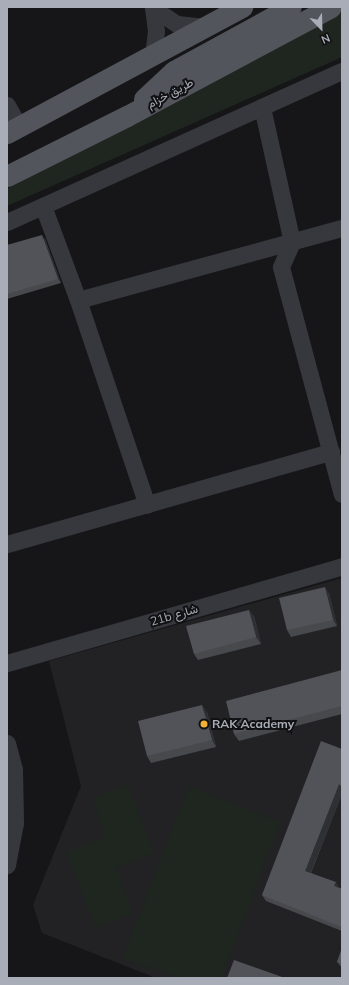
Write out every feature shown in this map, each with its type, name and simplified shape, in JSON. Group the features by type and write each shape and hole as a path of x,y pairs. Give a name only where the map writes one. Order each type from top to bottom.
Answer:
{"main road":[{"path":"13,130 242,7"},
{"path":"127,116 174,70 291,7"},
{"name":"طريق خزام","path":"7,176 127,116 331,7"}],"street":[{"path":"153,8 177,24 205,27"},
{"path":"153,8 156,32 153,54"},
{"path":"7,222 342,71"},
{"path":"7,105 13,130"},
{"path":"262,107 292,242 281,266 342,494"},
{"path":"43,206 78,300 147,505"},
{"path":"78,300 342,228"},
{"path":"7,544 331,452"},
{"name":"21b شارع","path":"7,663 342,566"},
{"path":"7,743 14,769 15,823 7,865"}],"shaded area":[{"path":"342,12 342,57 7,206 7,189"},
{"name":"RAK Academy","path":"342,578 342,978 156,978 42,933 33,905 81,786 49,661"},
{"path":"128,785 154,853 116,868 133,913 95,927 66,852 106,837 92,798"},
{"path":"189,786 280,822 222,978 182,978 122,959"}],"building":[{"path":"42,235 58,279 7,294 7,245"},
{"path":"325,587 333,620 287,630 279,598"},
{"path":"249,610 256,637 194,654 186,626"},
{"path":"342,670 342,706 234,734 226,701"},
{"path":"202,705 212,740 147,756 138,721"},
{"path":"321,741 342,749 342,785 339,784 305,871 336,882 334,886 342,889 342,927 262,895"},
{"path":"342,948 342,964 337,962"},
{"path":"234,960 285,978 227,978"}],"place":[{"name":"RAK Academy","path":"204,724"}]}
